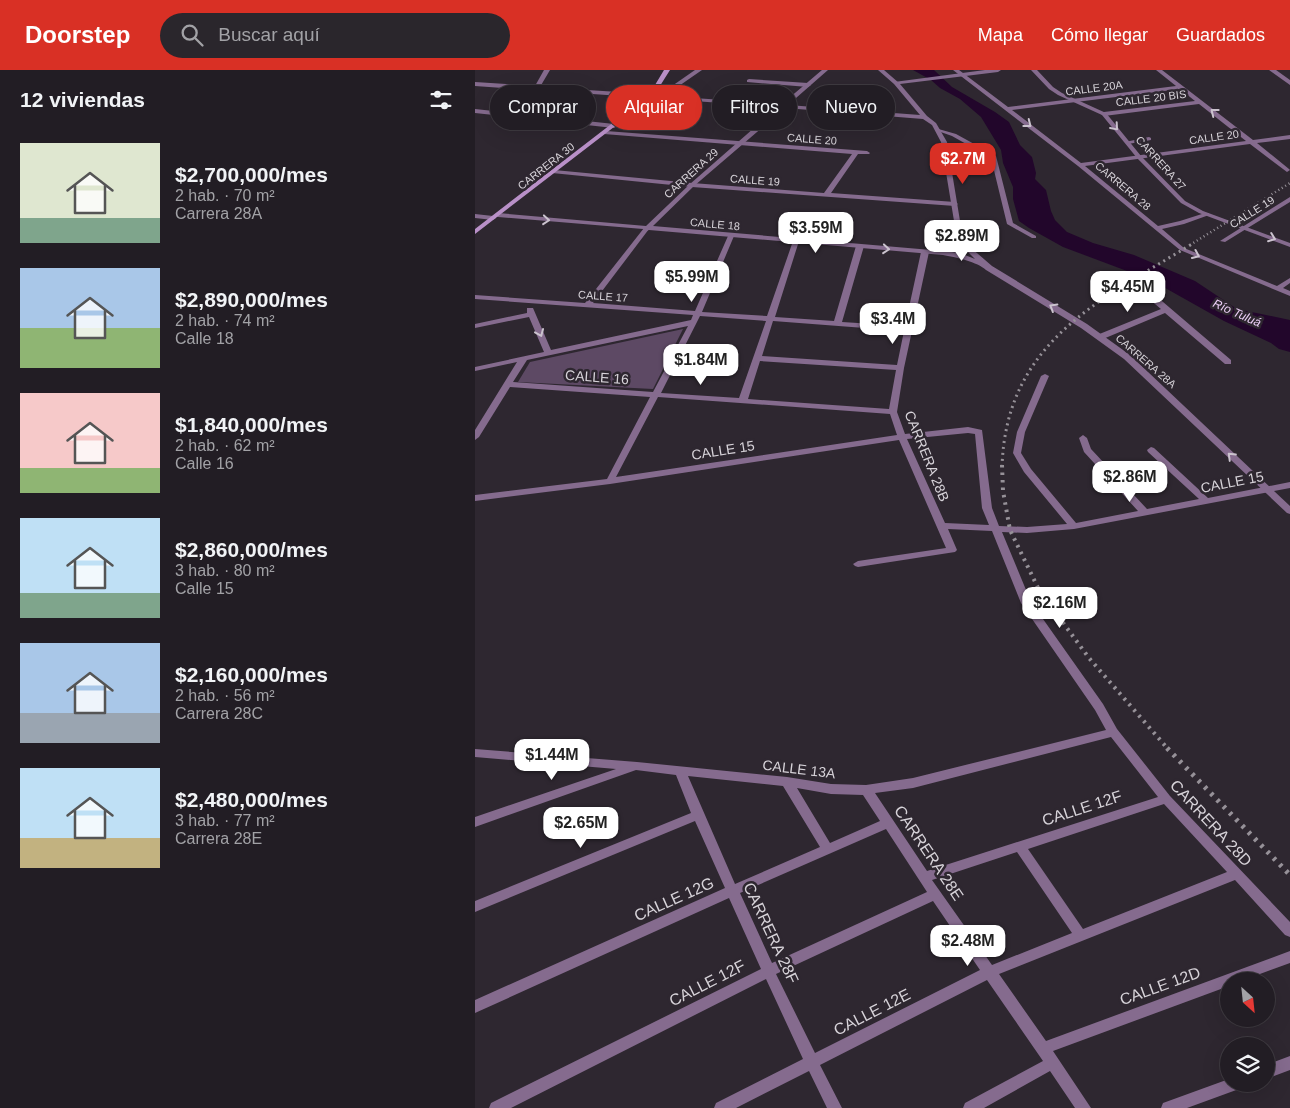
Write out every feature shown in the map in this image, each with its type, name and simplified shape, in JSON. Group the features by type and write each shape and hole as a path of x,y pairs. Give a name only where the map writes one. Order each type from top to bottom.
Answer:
{"main road":[{"name":"CARRERA 30","path":"658,85 667,70"},
{"name":"CARRERA 30","path":"475,232 609,130"}],"street":[{"path":"538,85 547,70"},
{"path":"677,85 699,70"},
{"name":"CARRERA 29","path":"808,85 825,70"},
{"name":"CARRERA 28A","path":"881,70 937,128 944,142 959,233 965,245 989,268 1099,337 1127,357 1266,490 1290,510"},
{"path":"895,83 948,76 958,72 998,70"},
{"name":"CARRERA 27","path":"1034,70 1051,88 1060,94 1104,114 1139,157 1177,198 1207,214 1290,245"},
{"path":"1159,70 1287,170"},
{"path":"1272,70 1290,82"},
{"name":"CARRERA 28","path":"958,72 1080,165 1182,249 1290,294"},
{"path":"749,81 808,85"},
{"path":"475,84 490,85"},
{"name":"CARRERA 29","path":"797,94 807,86"},
{"name":"CALLE 20A","path":"1009,109 1182,87"},
{"name":"CALLE 20 BIS","path":"1104,114 1201,102"},
{"path":"475,111 606,125"},
{"path":"895,115 925,117"},
{"path":"937,128 954,134 993,157 1010,224 1034,237"},
{"name":"CARRERA 29","path":"587,306 646,229 756,130"},
{"name":"CALLE 20","path":"606,132 867,153"},
{"name":"CALLE 20","path":"1080,165 1290,137"},
{"path":"1128,142 1149,139"},
{"path":"827,195 856,152"},
{"name":"CALLE 19","path":"554,172 692,186 955,204"},
{"name":"CALLE 19","path":"1223,240 1290,199"},
{"path":"1156,228 1182,224 1207,214"},
{"name":"CALLE 18","path":"475,216 943,253 967,258 989,268"},
{"path":"610,482 695,318 731,236"},
{"path":"743,400 796,241"},
{"path":"943,253 959,251 965,245"},
{"path":"837,324 860,246"},
{"name":"CARRERA 28B","path":"858,564 952,550 902,437 893,412 900,368 925,252"},
{"path":"1277,289 1290,280"},
{"path":"1146,292 1228,362"},
{"name":"CALLE 17","path":"475,297 587,306 695,318 771,319 909,328"},
{"path":"475,301 491,298"},
{"path":"526,301 548,353"},
{"path":"1099,337 1165,310"},
{"path":"475,326 532,314"},
{"name":"CALLE 16","path":"475,369 695,318"},
{"path":"475,437 524,358"},
{"path":"758,358 900,368"},
{"path":"1045,376 1021,432 1017,453 1027,470 1074,526"},
{"name":"CALLE 16","path":"507,384 893,412"},
{"name":"CALLE 15","path":"475,498 610,482 902,437 974,430"},
{"name":"CARRERA 28D","path":"974,430 979,432 987,508 1026,603 1099,706 1113,732 1166,799 1290,931"},
{"path":"1083,438 1087,450 1145,513"},
{"path":"1151,450 1206,501"},
{"name":"CALLE 15","path":"941,526 1027,530 1074,526 1290,485"},
{"name":"CALLE 13A","path":"475,753 637,766 787,782 831,790 866,790 913,783 1113,732"},
{"path":"475,822 637,766"},
{"name":"CARRERA 28F","path":"680,771 698,816 811,1064 835,1108"},
{"path":"787,782 827,849"},
{"name":"CARRERA 28E","path":"866,790 935,894 1084,1108"},
{"name":"CALLE 12F","path":"925,877 1166,799"},
{"path":"475,907 698,816"},
{"name":"CALLE 12G","path":"475,1007 888,823"},
{"path":"1020,846 1081,936"},
{"name":"CALLE 12E","path":"721,1108 989,972 1237,874"},
{"name":"CALLE 12F","path":"496,1108 769,971 935,894"},
{"name":"CALLE 12D","path":"1042,1049 1290,957"},
{"path":"970,1108 1053,1063"},
{"path":"1275,1069 1290,1063"},
{"path":"1169,1108 1220,1089"}],"shaded area":[{"path":"683,329 653,389 518,382 530,362"}],"water":[{"name":"Río Tuluá","path":"913,70 934,70 952,87 1009,122 1020,145 1032,157 1036,173 1035,179 1046,190 1055,220 1067,232 1093,243 1134,255 1195,281 1237,309 1290,320 1290,352 1279,349 1271,343 1224,321 1151,280 1063,247 1019,221 1013,199 1013,187 1003,163 1001,150 981,117 960,99"}],"railway":[{"path":"1190,245 1290,183"},
{"path":"1002,467 1007,424 1020,387 1039,357 1064,330 1092,307 1124,285 1192,244"},
{"path":"1002,467 1003,491 1010,530 1039,590 1089,658 1168,749"},
{"path":"1167,748 1290,875"}]}
